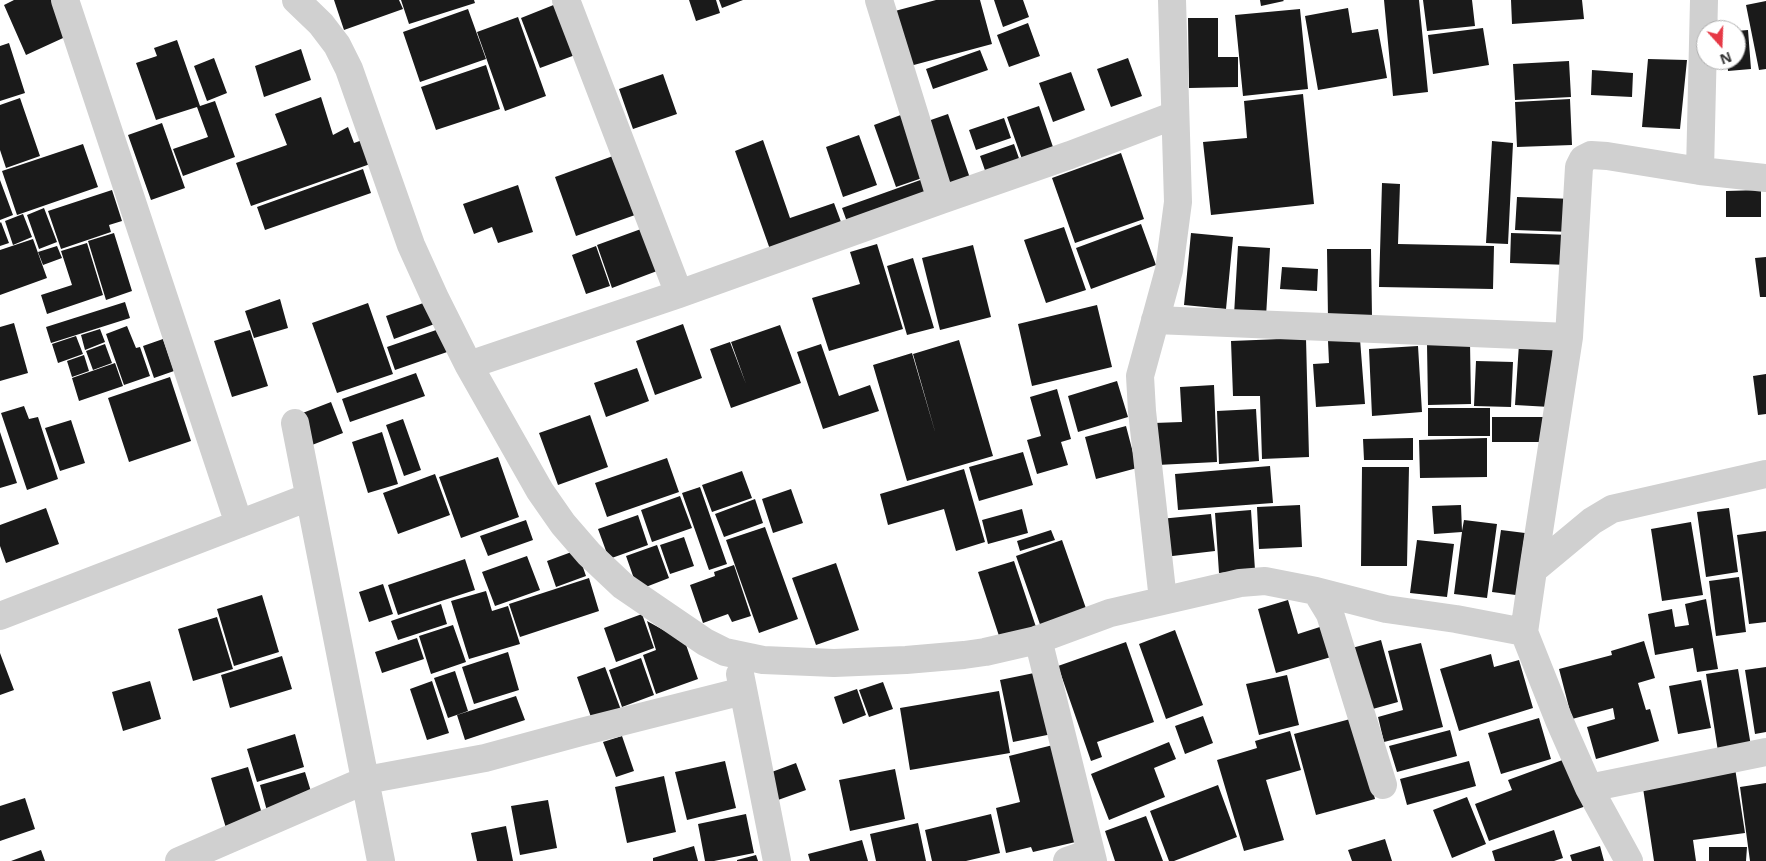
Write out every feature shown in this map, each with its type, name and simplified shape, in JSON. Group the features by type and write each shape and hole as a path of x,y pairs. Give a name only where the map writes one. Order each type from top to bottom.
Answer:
{"street":[{"path":"66,0 239,524"},
{"path":"296,0 321,24 337,45 350,69 411,245 469,365 540,491 563,524 589,554 623,586 705,642 725,652 763,660 834,663 906,660 985,652 1038,639 1110,613 1240,583 1265,580 1386,609 1456,619 1524,632"},
{"path":"566,0 680,294"},
{"path":"879,0 941,200"},
{"path":"1163,600 1142,411 1140,376 1169,270 1178,202 1172,0"},
{"path":"1700,171 1704,0"},
{"path":"469,365 680,294 1070,155 1175,115"},
{"path":"1629,861 1590,788 1559,720 1524,632 1569,338 1580,167 1582,159 1591,155 1700,171 1766,178"},
{"path":"1155,320 1569,338"},
{"path":"295,423 381,861"},
{"path":"1533,570 1592,521 1612,509 1766,474"},
{"path":"0,616 309,496"},
{"path":"1316,591 1330,614 1382,785"},
{"path":"1038,639 1083,858"},
{"path":"736,654 777,861"},
{"path":"179,861 366,780 485,758 743,691"},
{"path":"1590,788 1766,752"}],"building":[{"path":"14,0 59,0 74,33 26,55 4,5"},
{"path":"334,0 399,0 403,9 344,30"},
{"path":"401,0 474,0 475,3 409,24"},
{"path":"566,0 586,51 540,68 521,18"},
{"path":"689,0 716,0 720,13 696,21"},
{"path":"719,0 743,0 722,8"},
{"path":"936,0 980,0 992,44 910,66 895,11"},
{"path":"994,0 1023,0 1029,17 1003,27"},
{"path":"1260,0 1283,0 1284,1 1261,6"},
{"path":"1384,0 1419,0 1428,92 1393,96"},
{"path":"1423,0 1472,0 1475,26 1427,31"},
{"path":"1511,0 1582,0 1584,19 1512,24"},
{"path":"1766,1 1766,69 1759,70 1746,5"},
{"path":"1348,8 1352,33 1378,29 1387,78 1318,90 1305,16"},
{"path":"468,9 486,59 420,82 403,32"},
{"path":"1300,9 1308,89 1243,96 1235,15"},
{"path":"518,17 546,96 505,111 477,32"},
{"path":"1188,18 1218,18 1218,57 1238,57 1238,87 1189,88"},
{"path":"1028,23 1040,56 1009,67 997,35"},
{"path":"1483,28 1489,65 1433,74 1428,35"},
{"path":"1746,30 1748,30 1751,69 1746,69"},
{"path":"177,40 200,106 215,101 235,157 183,176 173,149 208,137 197,107 156,120 136,63 157,56 154,48"},
{"path":"9,43 25,93 0,101 0,46"},
{"path":"301,49 311,80 264,97 255,66"},
{"path":"980,50 988,70 933,89 926,69"},
{"path":"214,58 227,93 207,101 194,66"},
{"path":"1128,58 1142,96 1111,107 1097,69"},
{"path":"1648,59 1687,60 1680,129 1642,127"},
{"path":"1569,61 1571,97 1515,100 1513,64"},
{"path":"486,65 500,109 436,130 421,87"},
{"path":"1592,70 1633,73 1632,97 1591,95"},
{"path":"1071,72 1085,110 1053,122 1039,83"},
{"path":"663,74 677,114 633,129 619,89"},
{"path":"1303,94 1314,204 1211,215 1203,142 1247,138 1244,101"},
{"path":"321,97 333,135 348,127 354,143 368,138 373,163 251,206 236,163 287,145 275,114"},
{"path":"20,98 40,156 6,168 0,150 0,105"},
{"path":"1570,99 1572,145 1517,147 1515,102"},
{"path":"1039,106 1053,147 1022,159 1007,117"},
{"path":"906,113 928,176 896,187 874,125"},
{"path":"948,114 972,184 950,192 925,122"},
{"path":"1004,118 1011,138 976,150 969,130"},
{"path":"162,123 185,188 151,200 128,135"},
{"path":"859,135 877,185 843,197 826,147"},
{"path":"763,140 790,218 834,203 844,230 772,255 735,151"},
{"path":"1492,141 1513,143 1508,244 1486,243"},
{"path":"83,144 98,187 17,215 2,171"},
{"path":"1014,144 1022,167 988,179 980,156"},
{"path":"1121,153 1144,219 1075,243 1052,178"},
{"path":"613,156 635,215 576,236 555,177"},
{"path":"363,169 371,193 265,230 257,207"},
{"path":"926,178 933,200 850,230 842,208"},
{"path":"0,180 13,215 0,220"},
{"path":"1382,183 1400,184 1398,244 1494,246 1493,289 1379,287"},
{"path":"518,185 533,232 498,243 492,227 474,234 463,204"},
{"path":"112,190 122,221 109,225 111,232 61,249 48,211"},
{"path":"1761,190 1761,217 1726,217 1726,191"},
{"path":"1517,197 1574,199 1572,232 1515,230"},
{"path":"44,208 57,242 39,249 27,215"},
{"path":"23,214 32,237 13,245 5,221"},
{"path":"0,223 9,243 0,246"},
{"path":"1141,224 1156,265 1091,289 1076,248"},
{"path":"1064,227 1086,290 1046,303 1024,240"},
{"path":"641,229 657,271 612,288 597,245"},
{"path":"114,233 132,291 106,300 88,241"},
{"path":"1191,233 1233,237 1226,309 1184,305"},
{"path":"1511,233 1571,235 1570,265 1510,263"},
{"path":"33,239 47,278 0,295 0,250"},
{"path":"87,243 103,295 47,314 41,295 72,285 61,251"},
{"path":"877,244 903,329 829,351 812,298 860,284 850,252"},
{"path":"973,245 991,317 940,330 922,258"},
{"path":"57,246 62,258 43,265 38,252"},
{"path":"596,246 610,286 586,294 572,255"},
{"path":"1238,246 1270,248 1266,317 1234,315"},
{"path":"1327,249 1371,249 1372,318 1328,319"},
{"path":"1766,257 1766,297 1760,297 1755,258"},
{"path":"913,258 934,328 907,335 887,266"},
{"path":"1282,267 1318,269 1317,291 1280,289"},
{"path":"280,299 288,328 254,338 245,311"},
{"path":"432,300 440,322 394,339 386,316"},
{"path":"125,302 130,318 51,343 46,327"},
{"path":"368,303 393,374 337,393 312,323"},
{"path":"1097,305 1112,367 1032,386 1018,324"},
{"path":"14,323 28,373 0,381 0,327"},
{"path":"683,324 702,378 655,395 636,341"},
{"path":"780,325 801,383 731,408 710,349 730,342 746,384 731,342"},
{"path":"127,326 136,348 140,347 150,376 124,385 106,334"},
{"path":"442,328 450,351 395,370 387,347"},
{"path":"100,329 105,342 85,350 81,335"},
{"path":"250,330 268,386 232,397 214,341"},
{"path":"76,336 83,354 58,363 52,344"},
{"path":"1306,338 1309,457 1262,459 1260,396 1233,396 1231,341"},
{"path":"163,339 174,371 154,378 143,346"},
{"path":"1360,339 1365,404 1316,407 1313,364 1329,363 1328,341"},
{"path":"959,340 993,456 907,481 873,365 912,353 936,435 913,354"},
{"path":"1470,342 1471,404 1428,405 1427,344"},
{"path":"105,344 112,363 93,370 86,351"},
{"path":"821,344 839,396 870,385 879,411 823,429 797,352"},
{"path":"1519,344 1553,346 1550,407 1515,405"},
{"path":"1418,346 1422,412 1372,416 1369,349"},
{"path":"84,355 89,371 72,377 67,361"},
{"path":"1476,361 1513,362 1511,407 1474,406"},
{"path":"115,363 123,386 79,401 72,378"},
{"path":"637,368 649,401 606,417 594,383"},
{"path":"416,373 425,396 350,422 342,399"},
{"path":"1766,374 1766,414 1758,415 1753,376"},
{"path":"170,377 191,441 129,462 108,398"},
{"path":"1117,381 1128,417 1078,432 1068,396"},
{"path":"1214,385 1217,462 1157,465 1154,423 1182,422 1180,387"},
{"path":"1057,389 1071,439 1061,442 1068,465 1037,474 1027,440 1041,436 1030,397"},
{"path":"331,402 343,433 312,445 300,414"},
{"path":"24,406 29,419 38,417 58,479 27,490 1,413"},
{"path":"1428,408 1490,408 1490,436 1428,436"},
{"path":"1256,409 1259,461 1219,464 1217,411"},
{"path":"590,415 608,467 558,485 539,433"},
{"path":"1492,417 1548,417 1548,442 1492,442"},
{"path":"403,419 421,470 404,476 386,425"},
{"path":"71,420 85,463 60,471 45,428"},
{"path":"1126,426 1137,468 1096,479 1085,437"},
{"path":"0,432 17,483 0,488"},
{"path":"382,432 398,484 368,493 352,442"},
{"path":"1413,438 1413,460 1364,460 1363,439"},
{"path":"1487,438 1487,477 1420,478 1419,440"},
{"path":"1023,452 1033,485 979,501 969,467"},
{"path":"498,457 519,517 461,538 439,477"},
{"path":"667,458 679,492 607,517 595,483"},
{"path":"1270,466 1273,503 1178,510 1175,474"},
{"path":"1362,467 1409,467 1407,566 1361,566"},
{"path":"964,469 985,542 956,551 944,509 888,525 880,494"},
{"path":"742,471 752,498 712,512 702,485"},
{"path":"435,474 450,515 398,534 383,493"},
{"path":"700,487 727,564 709,570 682,493"},
{"path":"791,489 803,523 773,533 762,499"},
{"path":"680,496 692,528 652,542 641,510"},
{"path":"755,499 763,523 724,537 715,514"},
{"path":"1300,505 1302,547 1259,549 1257,507"},
{"path":"1461,505 1462,531 1464,520 1497,524 1487,598 1454,594 1462,532 1434,534 1432,506"},
{"path":"46,508 59,544 6,563 0,546 0,525"},
{"path":"1729,508 1738,572 1706,577 1697,512"},
{"path":"1022,509 1028,533 988,544 982,520"},
{"path":"1251,510 1255,570 1219,573 1215,513"},
{"path":"1211,514 1215,551 1164,557 1160,519"},
{"path":"638,515 648,545 609,559 598,529"},
{"path":"526,520 533,540 488,556 480,536"},
{"path":"1691,522 1703,595 1662,601 1651,529"},
{"path":"765,527 798,619 759,633 726,540"},
{"path":"1051,530 1055,540 1020,551 1017,541"},
{"path":"1501,530 1525,533 1516,595 1492,592"},
{"path":"1766,531 1766,622 1749,624 1737,535"},
{"path":"684,537 694,566 670,574 660,545"},
{"path":"1062,540 1089,617 1043,633 1016,556"},
{"path":"1417,540 1454,544 1447,597 1410,593"},
{"path":"657,545 669,578 638,590 626,556"},
{"path":"577,550 586,576 556,587 547,561"},
{"path":"527,556 540,590 495,606 482,572"},
{"path":"465,559 475,590 398,615 388,585"},
{"path":"1014,561 1037,630 1001,642 978,572"},
{"path":"836,563 859,630 816,645 792,578"},
{"path":"734,565 751,616 732,622 728,614 703,623 690,585 715,576 714,572"},
{"path":"1739,577 1746,632 1716,636 1709,581"},
{"path":"589,578 599,611 520,637 509,604"},
{"path":"383,584 393,614 369,622 359,592"},
{"path":"486,591 492,611 508,606 520,644 469,659 451,601"},
{"path":"262,595 279,652 234,666 217,609"},
{"path":"1706,599 1718,669 1697,672 1693,648 1655,655 1648,614 1672,609 1675,627 1689,625 1685,604"},
{"path":"1288,600 1298,634 1323,626 1331,657 1276,673 1258,609"},
{"path":"441,604 447,624 398,640 391,621"},
{"path":"642,614 654,648 616,662 604,628"},
{"path":"217,617 233,669 193,681 178,629"},
{"path":"647,621 685,642 698,679 656,694 643,655 656,650"},
{"path":"453,625 466,662 431,674 419,636"},
{"path":"1175,630 1203,705 1166,719 1139,644"},
{"path":"417,638 424,659 382,673 375,652"},
{"path":"1381,640 1398,702 1369,710 1352,648"},
{"path":"1644,641 1655,678 1638,683 1646,710 1650,709 1659,741 1596,759 1587,727 1615,719 1613,708 1572,719 1559,669 1612,655 1611,651"},
{"path":"1126,642 1154,722 1097,742 1102,757 1091,761 1058,666"},
{"path":"1421,643 1443,727 1384,742 1378,717 1403,710 1388,651"},
{"path":"508,652 519,690 474,704 462,667"},
{"path":"0,653 14,690 0,695"},
{"path":"1491,654 1494,667 1519,660 1533,708 1459,731 1440,669"},
{"path":"282,656 292,689 230,708 221,675"},
{"path":"641,658 654,695 622,707 609,670"},
{"path":"605,667 621,710 592,720 577,677"},
{"path":"1766,667 1766,732 1755,734 1745,670"},
{"path":"1738,669 1752,752 1719,758 1706,674"},
{"path":"455,671 468,711 448,718 434,678"},
{"path":"1039,672 1052,734 1013,742 1000,680"},
{"path":"1287,675 1299,725 1259,735 1246,684"},
{"path":"1701,680 1711,728 1678,734 1669,686"},
{"path":"150,681 161,719 123,731 112,692"},
{"path":"432,681 449,733 427,740 410,689"},
{"path":"883,682 893,709 869,717 859,690"},
{"path":"857,689 866,715 843,724 834,697"},
{"path":"999,691 1010,753 910,770 900,708"},
{"path":"516,696 525,720 465,740 457,715"},
{"path":"1203,716 1213,743 1185,754 1175,726"},
{"path":"1354,718 1375,799 1316,815 1294,734"},
{"path":"1539,718 1551,759 1501,774 1488,733"},
{"path":"1450,730 1457,756 1397,772 1389,746"},
{"path":"1290,731 1301,770 1266,780 1284,840 1244,851 1217,760 1257,748 1255,741"},
{"path":"295,734 304,767 257,782 247,749"},
{"path":"622,736 634,771 616,777 603,742"},
{"path":"1169,742 1176,759 1154,768 1165,797 1109,820 1091,774"},
{"path":"1061,743 1084,840 1033,852 1031,847 1006,853 996,808 1020,802 1009,756"},
{"path":"1568,758 1586,806 1489,841 1475,804 1512,790 1508,780"},
{"path":"725,761 736,808 687,820 675,772"},
{"path":"1469,761 1476,786 1407,805 1400,779"},
{"path":"796,763 806,790 778,800 769,773"},
{"path":"248,767 263,817 226,828 211,778"},
{"path":"1735,768 1745,833 1693,840 1696,861 1654,861 1643,788"},
{"path":"895,769 905,819 850,831 839,780"},
{"path":"305,772 313,798 267,811 260,785"},
{"path":"664,776 676,832 627,843 615,787"},
{"path":"1766,783 1766,861 1750,861 1740,787"},
{"path":"1218,785 1237,837 1174,861 1169,861 1150,811"},
{"path":"1467,797 1486,844 1452,858 1433,810"},
{"path":"25,798 35,829 0,841 0,806"},
{"path":"548,800 557,848 520,855 511,806"},
{"path":"746,814 754,853 705,861 698,824"},
{"path":"991,814 1000,853 966,861 932,861 925,830"},
{"path":"1146,816 1163,861 1115,861 1105,831"},
{"path":"918,823 926,861 876,861 870,834"},
{"path":"506,826 513,861 477,861 471,833"},
{"path":"1554,830 1563,858 1554,861 1495,861 1492,851"},
{"path":"1385,839 1392,861 1352,861 1348,850"},
{"path":"862,840 868,861 810,861 808,854"},
{"path":"694,846 698,861 653,861 653,858"},
{"path":"1600,846 1604,861 1572,861 1570,855"},
{"path":"1709,847 1747,847 1746,861 1709,861"},
{"path":"41,850 45,861 11,861"},
{"path":"756,855 758,861 737,861 737,860"}]}
